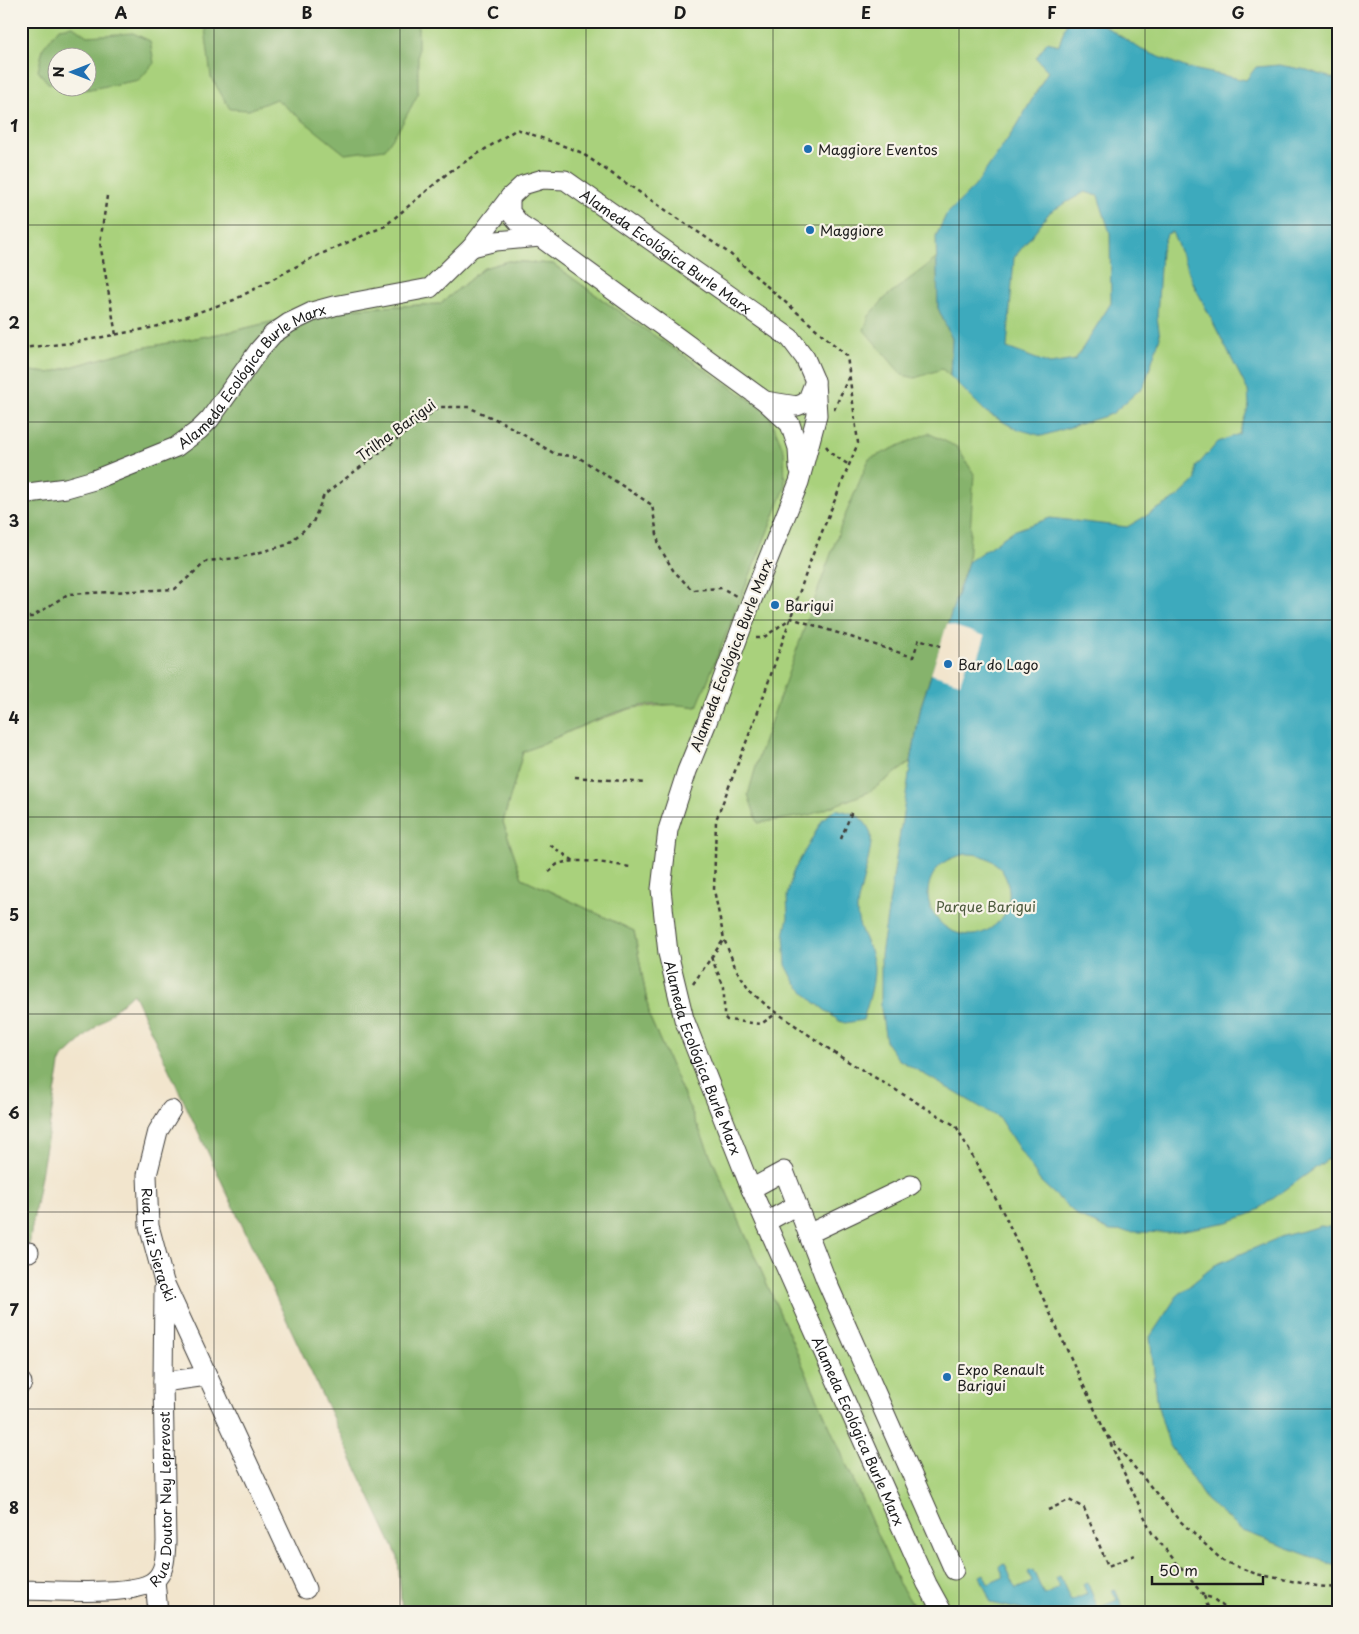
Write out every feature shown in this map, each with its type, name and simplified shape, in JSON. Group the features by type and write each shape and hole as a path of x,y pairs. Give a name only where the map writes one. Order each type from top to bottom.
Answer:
{"street":[{"name":"Alameda Ecológica Burle Marx","path":"21,494 39,493 75,486 176,447 200,430 273,334 289,323 312,312 430,288 472,247 510,197 523,185 543,179 565,180 790,338 805,358 815,381 818,414 799,482 737,638 687,771 668,830 662,889 668,953 684,1019 751,1189 927,1584 943,1613"},
{"name":"Alameda Ecológica Burle Marx","path":"510,197 510,212 520,224 765,401 790,424 798,448 799,482"},
{"path":"472,247 496,241 540,237"},
{"path":"765,401 797,406 807,402 815,381"},
{"name":"Rua Luiz Sieracki","path":"171,1110 158,1131 147,1175 149,1226 164,1282 306,1589"},
{"path":"751,1189 784,1171 826,1280 954,1570"},
{"path":"808,1234 911,1185"},
{"path":"766,1222 797,1205"},
{"name":"Rua Doutor Ney Leprevost","path":"21,1590 109,1591 141,1587 155,1580 165,1565 164,1282"},
{"path":"163,1382 207,1376"},
{"path":"155,1580 158,1613"}],"path":[{"path":"21,348 72,343 156,327 234,300 312,258 385,226 449,172 517,129 580,152 729,253 847,356 858,443 811,559 759,709 716,820 714,890 724,939 736,968 750,990 766,1005 839,1056 956,1126 1005,1216 1152,1533 1204,1596 1210,1613"},
{"path":"107,196 100,243 116,335"},
{"path":"832,415 849,374"},
{"name":"Trilha Barigui","path":"21,617 32,617 68,594 175,589 207,561 238,558 288,545 313,522 324,495 439,407 468,407 504,423 555,454 578,457 652,505 658,546 673,570 692,590 722,588 751,602"},
{"path":"825,443 832,454 849,465"},
{"path":"737,638 763,638 790,618"},
{"path":"790,618 913,656 919,638 940,646"},
{"path":"575,777 646,783"},
{"path":"841,839 852,811"},
{"path":"550,845 575,862"},
{"path":"549,872 557,864 575,862 596,862 630,867"},
{"path":"690,987 724,939"},
{"path":"711,957 724,987 724,1017 727,1020 761,1024 777,1013"},
{"path":"1105,1432 1178,1519 1223,1561 1256,1574 1316,1586 1338,1588"},
{"path":"1048,1510 1069,1500 1084,1508 1108,1566 1135,1555"},
{"path":"1204,1596 1212,1598 1232,1613"}],"green space":[{"name":"Parque Barigui","path":"21,21 1338,21 1338,1613 918,1613 898,1582 650,1018 634,931 522,878 503,822 523,752 589,723 633,708 679,704 697,707 625,316 553,264 508,261 484,268 440,304 322,310 229,332 136,349 49,373 21,370"},
{"path":"201,21 418,21 418,94 402,124 385,149 345,154 276,99 249,110 230,109 211,77 205,28"},
{"path":"73,26 87,36 133,33 150,41 154,63 139,80 98,88 98,48 48,48 48,83 38,71 43,48 59,28"},
{"path":"937,258 938,308 952,339 950,376 942,369 915,378 902,375 864,330 869,316 887,296"},
{"path":"508,261 553,264 625,316 768,412 784,451 785,488 697,707 664,704 631,708 590,722 523,752 503,822 522,878 634,931 650,1018 898,1582 918,1613 402,1613 398,1557 133,993 61,1059 29,1245 21,1245 21,370 49,373 136,349 229,332 322,310 440,304 484,268"},
{"path":"928,433 957,447 974,474 968,562 921,706 911,762 869,792 810,815 758,823 748,795 760,752 842,523 869,459"}],"water":[{"path":"1067,21 1097,21 1142,50 1187,68 1246,80 1256,67 1279,65 1307,70 1335,79 1338,82 1338,1152 1253,1213 1228,1222 1168,1233 1110,1231 1078,1216 1040,1181 999,1118 898,1059 886,1042 881,1009 881,955 921,706 968,562 1013,531 1050,518 1127,527 1178,497 1196,480 1196,467 1218,442 1239,434 1249,405 1248,391 1195,287 1172,232 1167,234 1161,251 1157,317 1160,337 1144,386 1112,414 1042,436 1014,428 986,412 950,376 952,339 938,308 936,236 946,215 975,186 1018,124 1048,71 1036,58 1047,42 1059,45","holes":["1085,192 1098,196 1110,233 1111,303 1075,360 1050,364 1007,348 1014,258 1050,212","966,854 983,856 998,866 1006,878 1009,893 1007,908 1001,919 987,931 973,935 959,934 947,928 938,920 928,898 929,886 933,875 942,864"]},
{"path":"836,809 860,817 867,825 871,837 871,846 860,891 857,916 873,960 873,982 863,1020 845,1023 839,1021 813,1001 796,984 786,965 784,936 788,917 787,896 793,872 823,819"},
{"path":"1321,1226 1338,1228 1338,1565 1243,1531 1206,1500 1169,1444 1158,1407 1150,1337 1177,1296 1215,1265 1283,1236"},
{"path":"1005,1564 1016,1589 1032,1582 1028,1572 1033,1570 1044,1595 1059,1588 1055,1578 1060,1576 1071,1601 1087,1594 1083,1584 1087,1582 1098,1608 1117,1600 1112,1590 1115,1589 1125,1613 1036,1613 991,1603 980,1576 984,1574 988,1584 1004,1577 999,1566"}],"pier":[{"path":"947,624 985,636 977,662 968,659 960,683 931,674"}],"place":[{"name":"Maggiore Eventos","path":"808,149"},
{"name":"Maggiore","path":"810,230"},
{"name":"Barigui","path":"775,605"},
{"name":"Bar do Lago","path":"948,664"},
{"name":"Expo Renault Barigui","path":"947,1377"}]}
